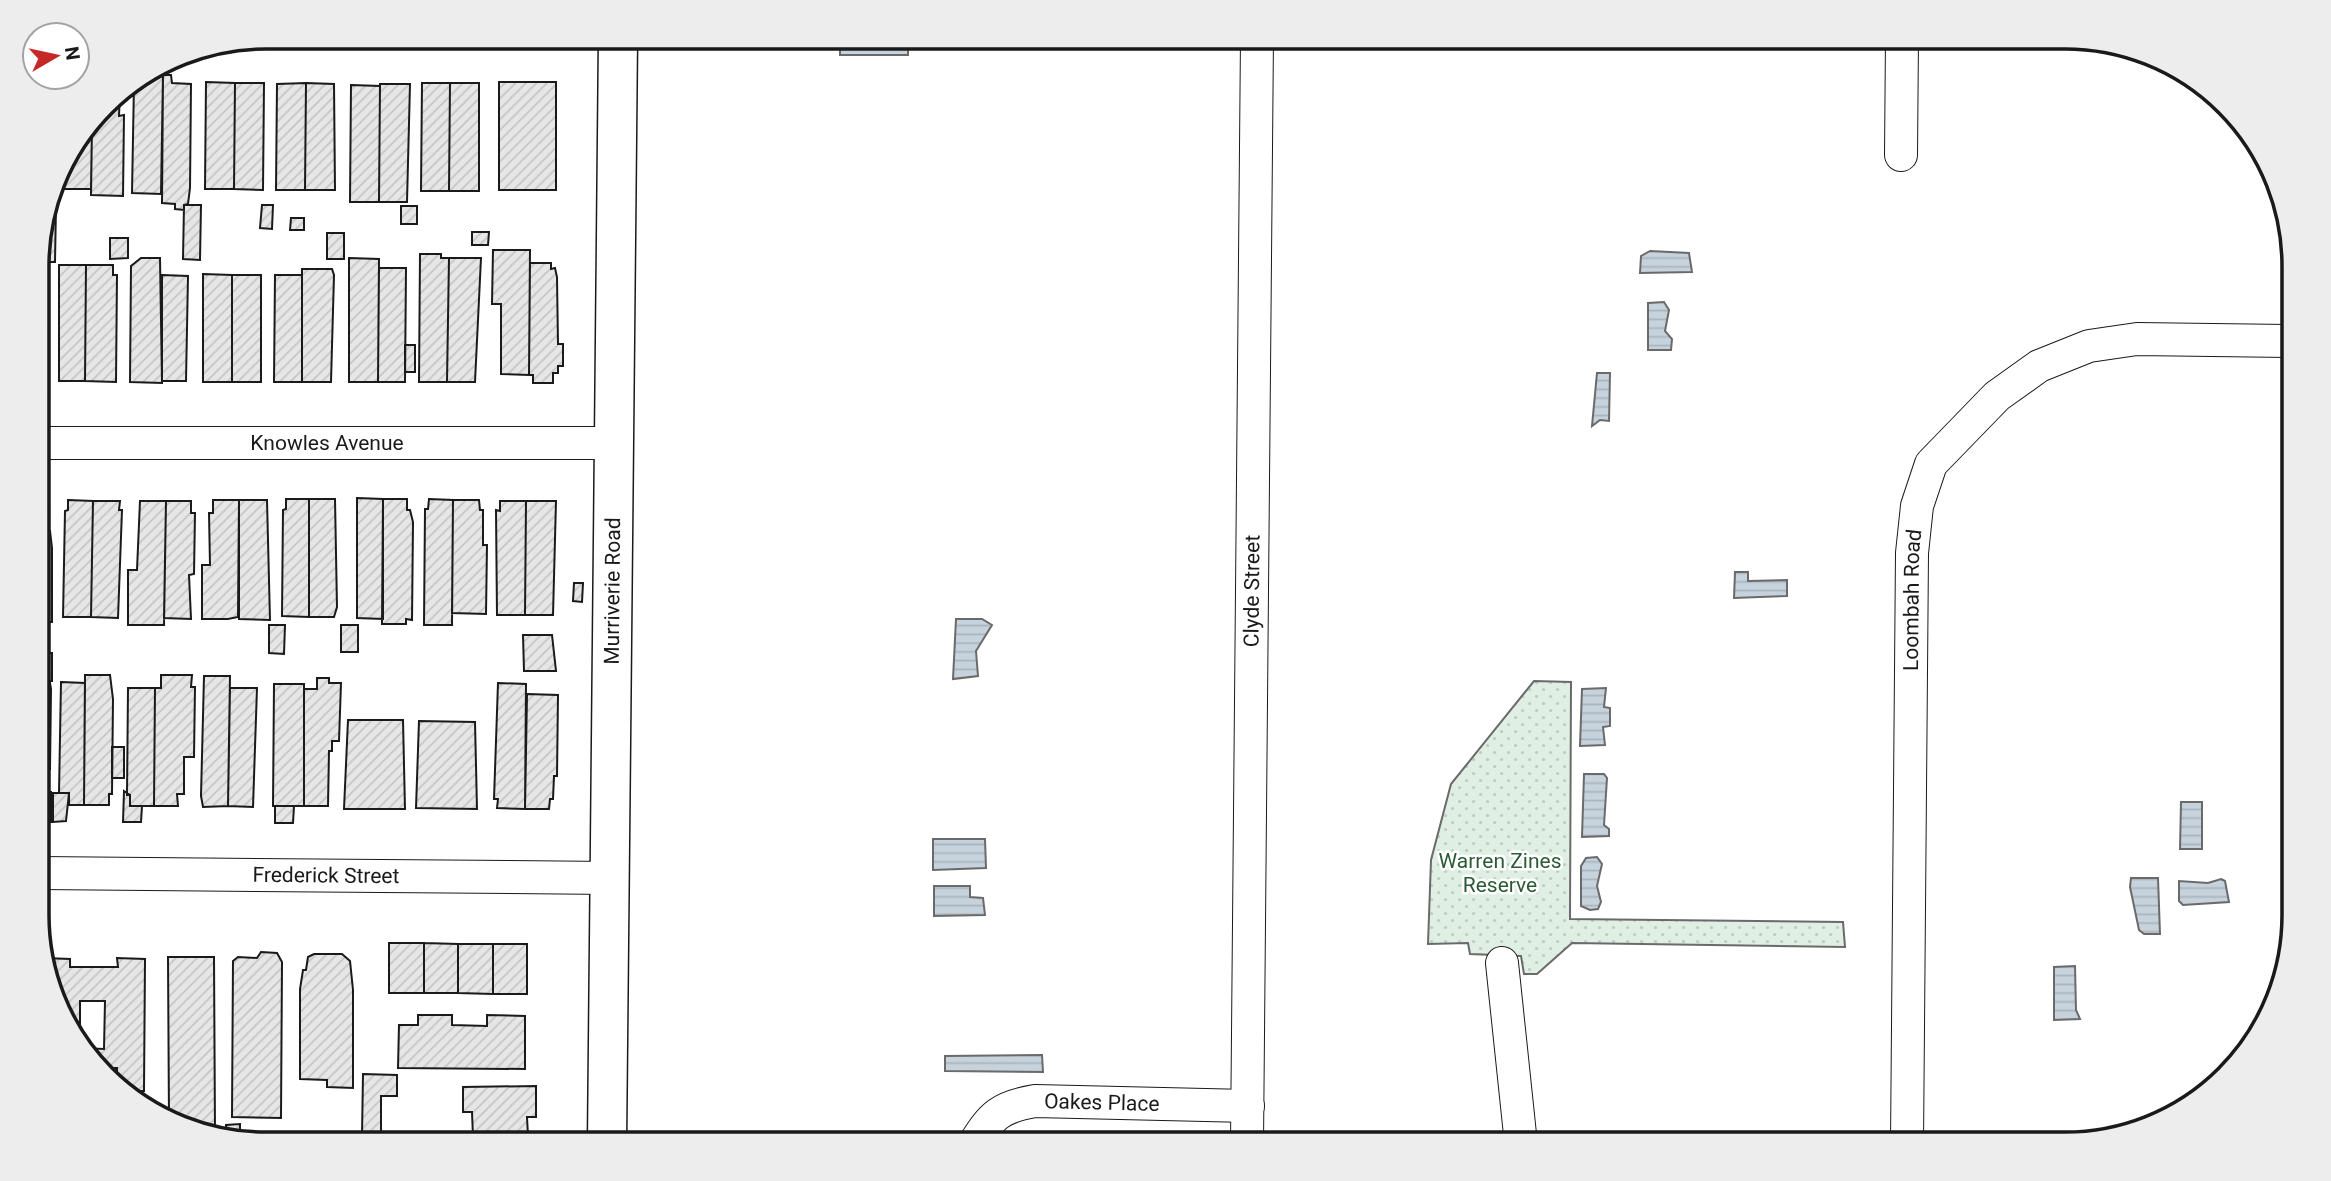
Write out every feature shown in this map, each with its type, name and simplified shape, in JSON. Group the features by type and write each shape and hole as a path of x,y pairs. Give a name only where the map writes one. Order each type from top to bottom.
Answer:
{"street":[{"name":"Murriverie Road","path":"607,1132 612,878 618,49"},
{"name":"Clyde Street","path":"1247,1132 1257,49"},
{"path":"1901,155 1902,49"},
{"name":"Loombah Road","path":"1908,1132 1912,552 1917,506 1931,464 1997,396 2039,366 2089,346 2137,340 2282,341"},
{"name":"Knowles Avenue","path":"49,443 616,443"},
{"name":"Frederick Street","path":"49,873 612,878"},
{"path":"1502,963 1520,1132"},
{"name":"Oakes Place","path":"982,1132 992,1116 1017,1104 1035,1101 1248,1106"}],"green space":[{"name":"Warren Zines Reserve","path":"1534,681 1571,682 1570,919 1843,922 1845,947 1572,943 1537,974 1524,974 1521,956 1470,954 1468,943 1428,944 1431,860 1451,784"}],"shaded area":[{"path":"840,49 908,49 908,55 840,55"},
{"path":"1650,251 1689,253 1692,272 1640,273 1641,256"},
{"path":"1664,302 1669,310 1665,331 1672,339 1671,350 1648,350 1648,303"},
{"path":"1597,373 1610,373 1609,421 1600,420 1592,426"},
{"path":"1735,572 1748,572 1748,581 1787,580 1787,596 1734,598"},
{"path":"956,619 982,619 992,625 976,651 978,676 953,679"},
{"path":"1606,688 1604,707 1610,708 1610,726 1603,727 1605,745 1580,746 1582,689"},
{"path":"1584,774 1604,774 1607,778 1604,825 1609,829 1609,836 1582,837"},
{"path":"2181,802 2202,802 2202,849 2180,849"},
{"path":"933,839 985,839 986,868 933,870"},
{"path":"1597,857 1602,864 1597,886 1601,902 1598,909 1590,910 1581,906 1581,866 1586,858"},
{"path":"2131,878 2158,878 2160,934 2144,934 2139,930 2130,887"},
{"path":"2221,879 2225,881 2229,902 2183,905 2179,901 2179,881 2208,883"},
{"path":"934,886 970,886 970,897 983,898 985,915 934,916"},
{"path":"2075,966 2076,1010 2080,1019 2054,1020 2054,967"},
{"path":"1042,1055 1043,1072 945,1071 945,1056"}],"building":[{"path":"163,75 161,194 132,193 134,95"},
{"path":"163,75 171,75 172,83 191,84 190,188 188,204 184,205 184,210 175,209 175,204 162,203"},
{"path":"206,82 235,83 234,189 205,189"},
{"path":"499,82 556,82 556,190 499,190"},
{"path":"235,83 264,83 263,190 234,189"},
{"path":"306,83 334,84 335,190 305,190"},
{"path":"306,83 305,190 276,190 277,84"},
{"path":"422,83 450,83 449,191 421,191"},
{"path":"450,83 479,83 479,191 449,191"},
{"path":"380,84 410,84 407,202 379,202"},
{"path":"351,85 380,86 379,202 350,202"},
{"path":"119,106 119,116 124,115 123,196 91,195 92,137"},
{"path":"92,137 91,189 63,189 71,170"},
{"path":"184,205 201,205 200,260 183,259"},
{"path":"262,205 273,205 272,229 260,228"},
{"path":"401,206 417,206 417,224 401,224"},
{"path":"56,210 55,262 49,262 49,251"},
{"path":"291,218 304,218 304,230 290,230"},
{"path":"472,232 489,232 488,245 472,245"},
{"path":"327,233 344,233 344,259 327,259"},
{"path":"110,238 128,238 128,258 110,259"},
{"path":"493,250 530,250 529,375 501,374 501,304 492,304"},
{"path":"420,254 441,254 441,258 449,258 447,382 419,382"},
{"path":"141,258 160,258 162,383 130,382 131,266"},
{"path":"349,258 379,259 378,382 349,382"},
{"path":"449,258 481,258 475,382 447,382"},
{"path":"530,263 551,263 551,269 555,268 557,277 558,344 563,344 563,366 558,366 558,373 553,373 553,383 533,383 533,375 529,375"},
{"path":"59,265 86,265 85,381 59,381"},
{"path":"86,265 113,265 113,275 117,275 116,382 85,381"},
{"path":"379,268 406,268 405,382 378,382"},
{"path":"302,269 332,269 334,275 331,382 302,382"},
{"path":"203,274 232,275 232,382 203,382"},
{"path":"162,275 188,276 186,381 162,381"},
{"path":"232,275 261,275 261,382 232,382"},
{"path":"275,275 302,275 302,382 274,382"},
{"path":"405,345 415,345 415,372 405,372"},
{"path":"357,498 383,499 383,619 357,618"},
{"path":"286,499 309,499 309,617 282,616 283,510 286,509"},
{"path":"309,499 335,499 337,607 334,617 309,617"},
{"path":"383,499 407,499 407,510 410,510 413,522 412,620 406,619 406,624 382,624"},
{"path":"429,499 453,500 452,625 424,625 425,509 428,509"},
{"path":"68,500 93,501 91,617 63,617 65,511 68,510"},
{"path":"213,500 239,500 238,617 228,619 202,619 202,565 210,565 209,513 213,513"},
{"path":"239,500 267,500 270,620 239,619"},
{"path":"453,500 479,500 480,510 483,510 483,545 487,545 486,614 452,613"},
{"path":"93,501 120,501 119,510 122,510 118,618 91,617"},
{"path":"140,501 166,501 164,625 128,625 128,570 137,570"},
{"path":"166,501 191,501 191,513 195,513 194,574 189,575 191,619 164,618"},
{"path":"500,501 526,501 525,615 497,615 496,510 500,511"},
{"path":"526,501 556,501 553,615 525,615"},
{"path":"49,531 52,548 52,622 49,622"},
{"path":"574,583 583,583 582,602 573,601"},
{"path":"269,625 285,625 284,654 269,653"},
{"path":"341,625 358,625 358,652 341,652"},
{"path":"523,635 552,635 556,671 524,671"},
{"path":"49,653 52,653 52,681 49,681"},
{"path":"85,675 110,675 113,699 112,794 109,794 109,805 84,805"},
{"path":"161,675 192,675 191,687 195,687 194,757 184,757 184,794 177,794 178,806 154,806 155,688 161,688"},
{"path":"204,676 230,676 228,806 203,807"},
{"path":"317,678 329,678 329,683 341,683 339,741 332,741 332,751 329,751 328,806 304,806 304,689 317,689"},
{"path":"61,682 85,683 84,805 69,805 69,793 59,793"},
{"path":"49,683 51,689 49,769"},
{"path":"498,683 526,684 525,809 497,808 498,799 494,799"},
{"path":"274,684 304,684 304,806 273,806"},
{"path":"128,688 155,688 154,806 130,806 130,795 127,795"},
{"path":"230,688 257,688 253,807 228,806"},
{"path":"527,694 558,695 557,776 554,776 553,799 550,799 549,809 525,809"},
{"path":"348,720 403,720 405,809 344,809"},
{"path":"419,721 475,722 477,809 416,808"},
{"path":"112,747 124,747 124,778 112,778"},
{"path":"124,791 130,795 130,806 142,806 141,822 123,822"},
{"path":"49,792 51,792 49,822"},
{"path":"53,793 69,793 66,821 53,822"},
{"path":"275,806 294,806 293,823 275,823"},
{"path":"389,943 424,943 424,993 389,993"},
{"path":"424,943 458,944 458,993 424,993"},
{"path":"458,944 493,944 493,994 458,993"},
{"path":"493,944 527,944 527,994 493,994"},
{"path":"261,952 277,953 282,962 281,1118 232,1117 233,961 238,957 257,958"},
{"path":"314,954 342,954 350,961 353,990 353,1088 327,1087 327,1080 300,1079 300,989 308,957"},
{"path":"168,957 214,957 215,1126 169,1109"},
{"path":"54,958 70,959 70,967 118,967 117,958 145,959 144,1091 140,1091 123,1078 117,1068 113,1068 96,1049 104,1049 105,1001 80,1001 80,1027 65,998"},
{"path":"418,1015 452,1015 452,1025 487,1026 487,1015 525,1016 525,1069 398,1068 399,1025 418,1025"},
{"path":"363,1074 397,1075 397,1096 381,1096 381,1132 362,1132"},
{"path":"536,1086 536,1117 527,1117 528,1132 473,1132 472,1112 463,1112 463,1087"},
{"path":"240,1124 240,1130 226,1128 226,1125"}]}
